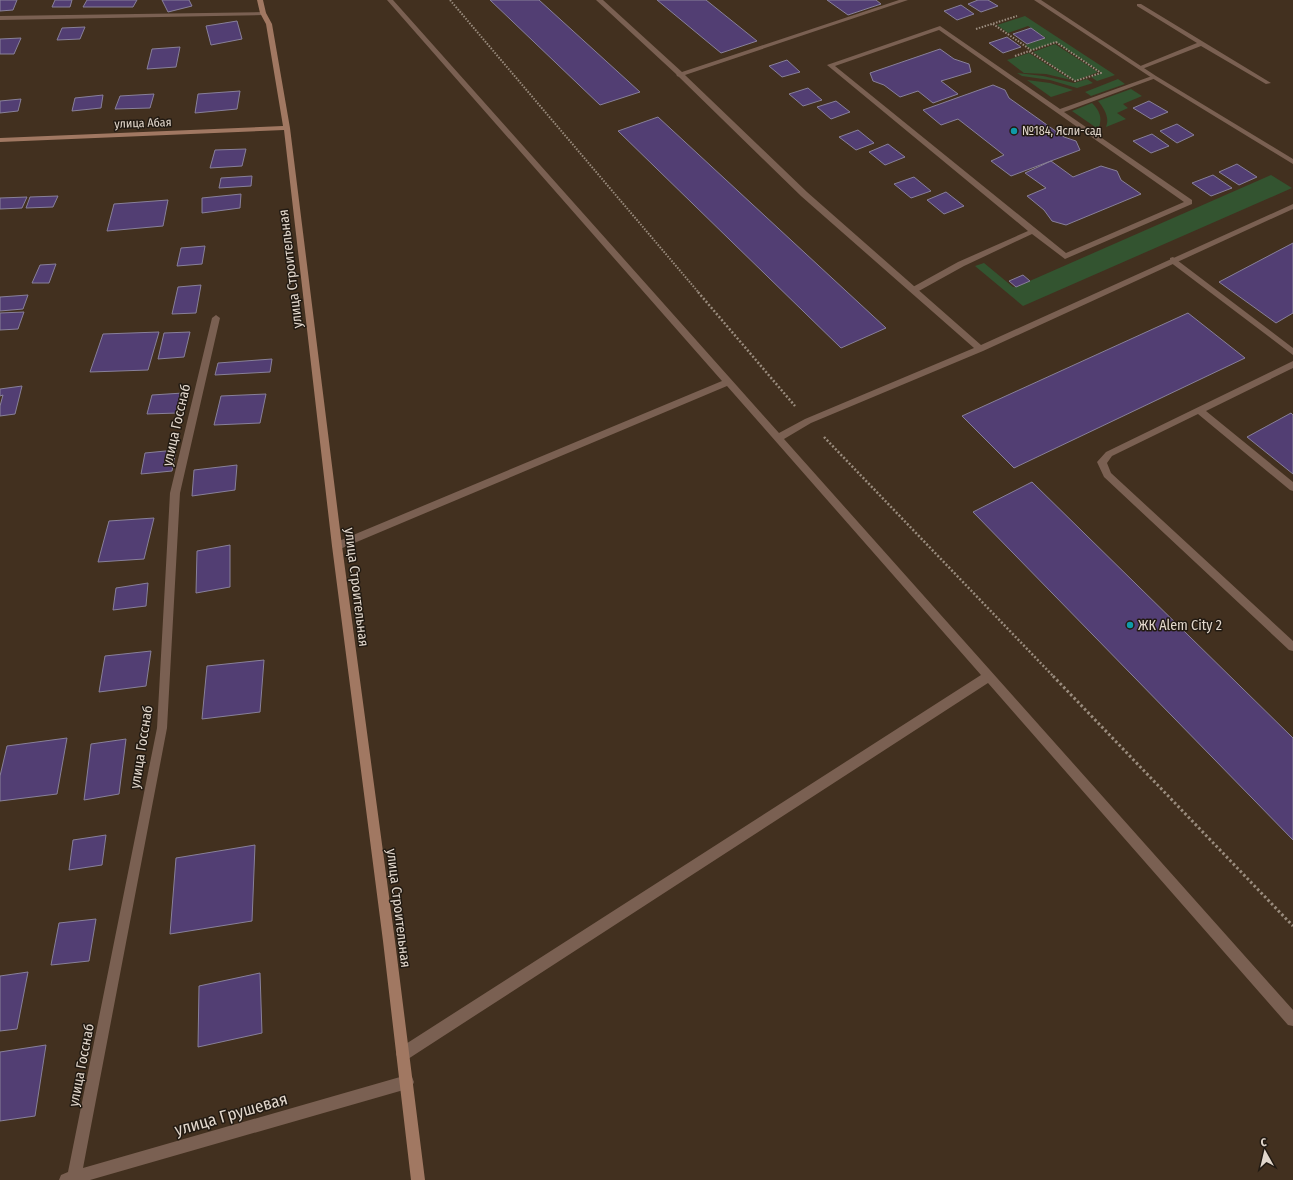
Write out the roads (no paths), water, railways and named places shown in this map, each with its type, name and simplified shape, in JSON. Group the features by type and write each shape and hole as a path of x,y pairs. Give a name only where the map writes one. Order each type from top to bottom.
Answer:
{"street":[{"name":"улица Строительная","path":"260,0 263,13 269,24 287,128 337,546 407,1082 418,1180"},
{"path":"390,0 1293,1020"},
{"path":"599,0 679,75 700,92 804,194 980,349"},
{"path":"679,75 905,0"},
{"path":"1037,0 1154,77 1293,162"},
{"path":"1139,5 1268,83"},
{"path":"0,18 263,13"},
{"path":"940,28 1060,111 1189,202 1065,256 830,65 940,28"},
{"path":"1140,68 1202,43"},
{"path":"1060,111 1154,77"},
{"name":"улица Абая","path":"0,140 287,128"},
{"path":"778,438 808,421 980,349 1293,206"},
{"path":"914,290 961,264 1033,231"},
{"path":"1173,260 1293,352"},
{"name":"улица Госснаб","path":"70,1179 162,728 175,493 216,318"},
{"path":"1293,364 1109,454 1102,462 1107,475 1293,647"},
{"path":"337,546 729,382"},
{"path":"1199,410 1293,487"},
{"path":"403,1054 989,676"},
{"name":"улица Грушевая","path":"70,1179 407,1082"}],"place":[{"name":"№184, Ясли-сад","path":"1014,131"},
{"name":"ЖК Alem City 2","path":"1130,625"}]}
